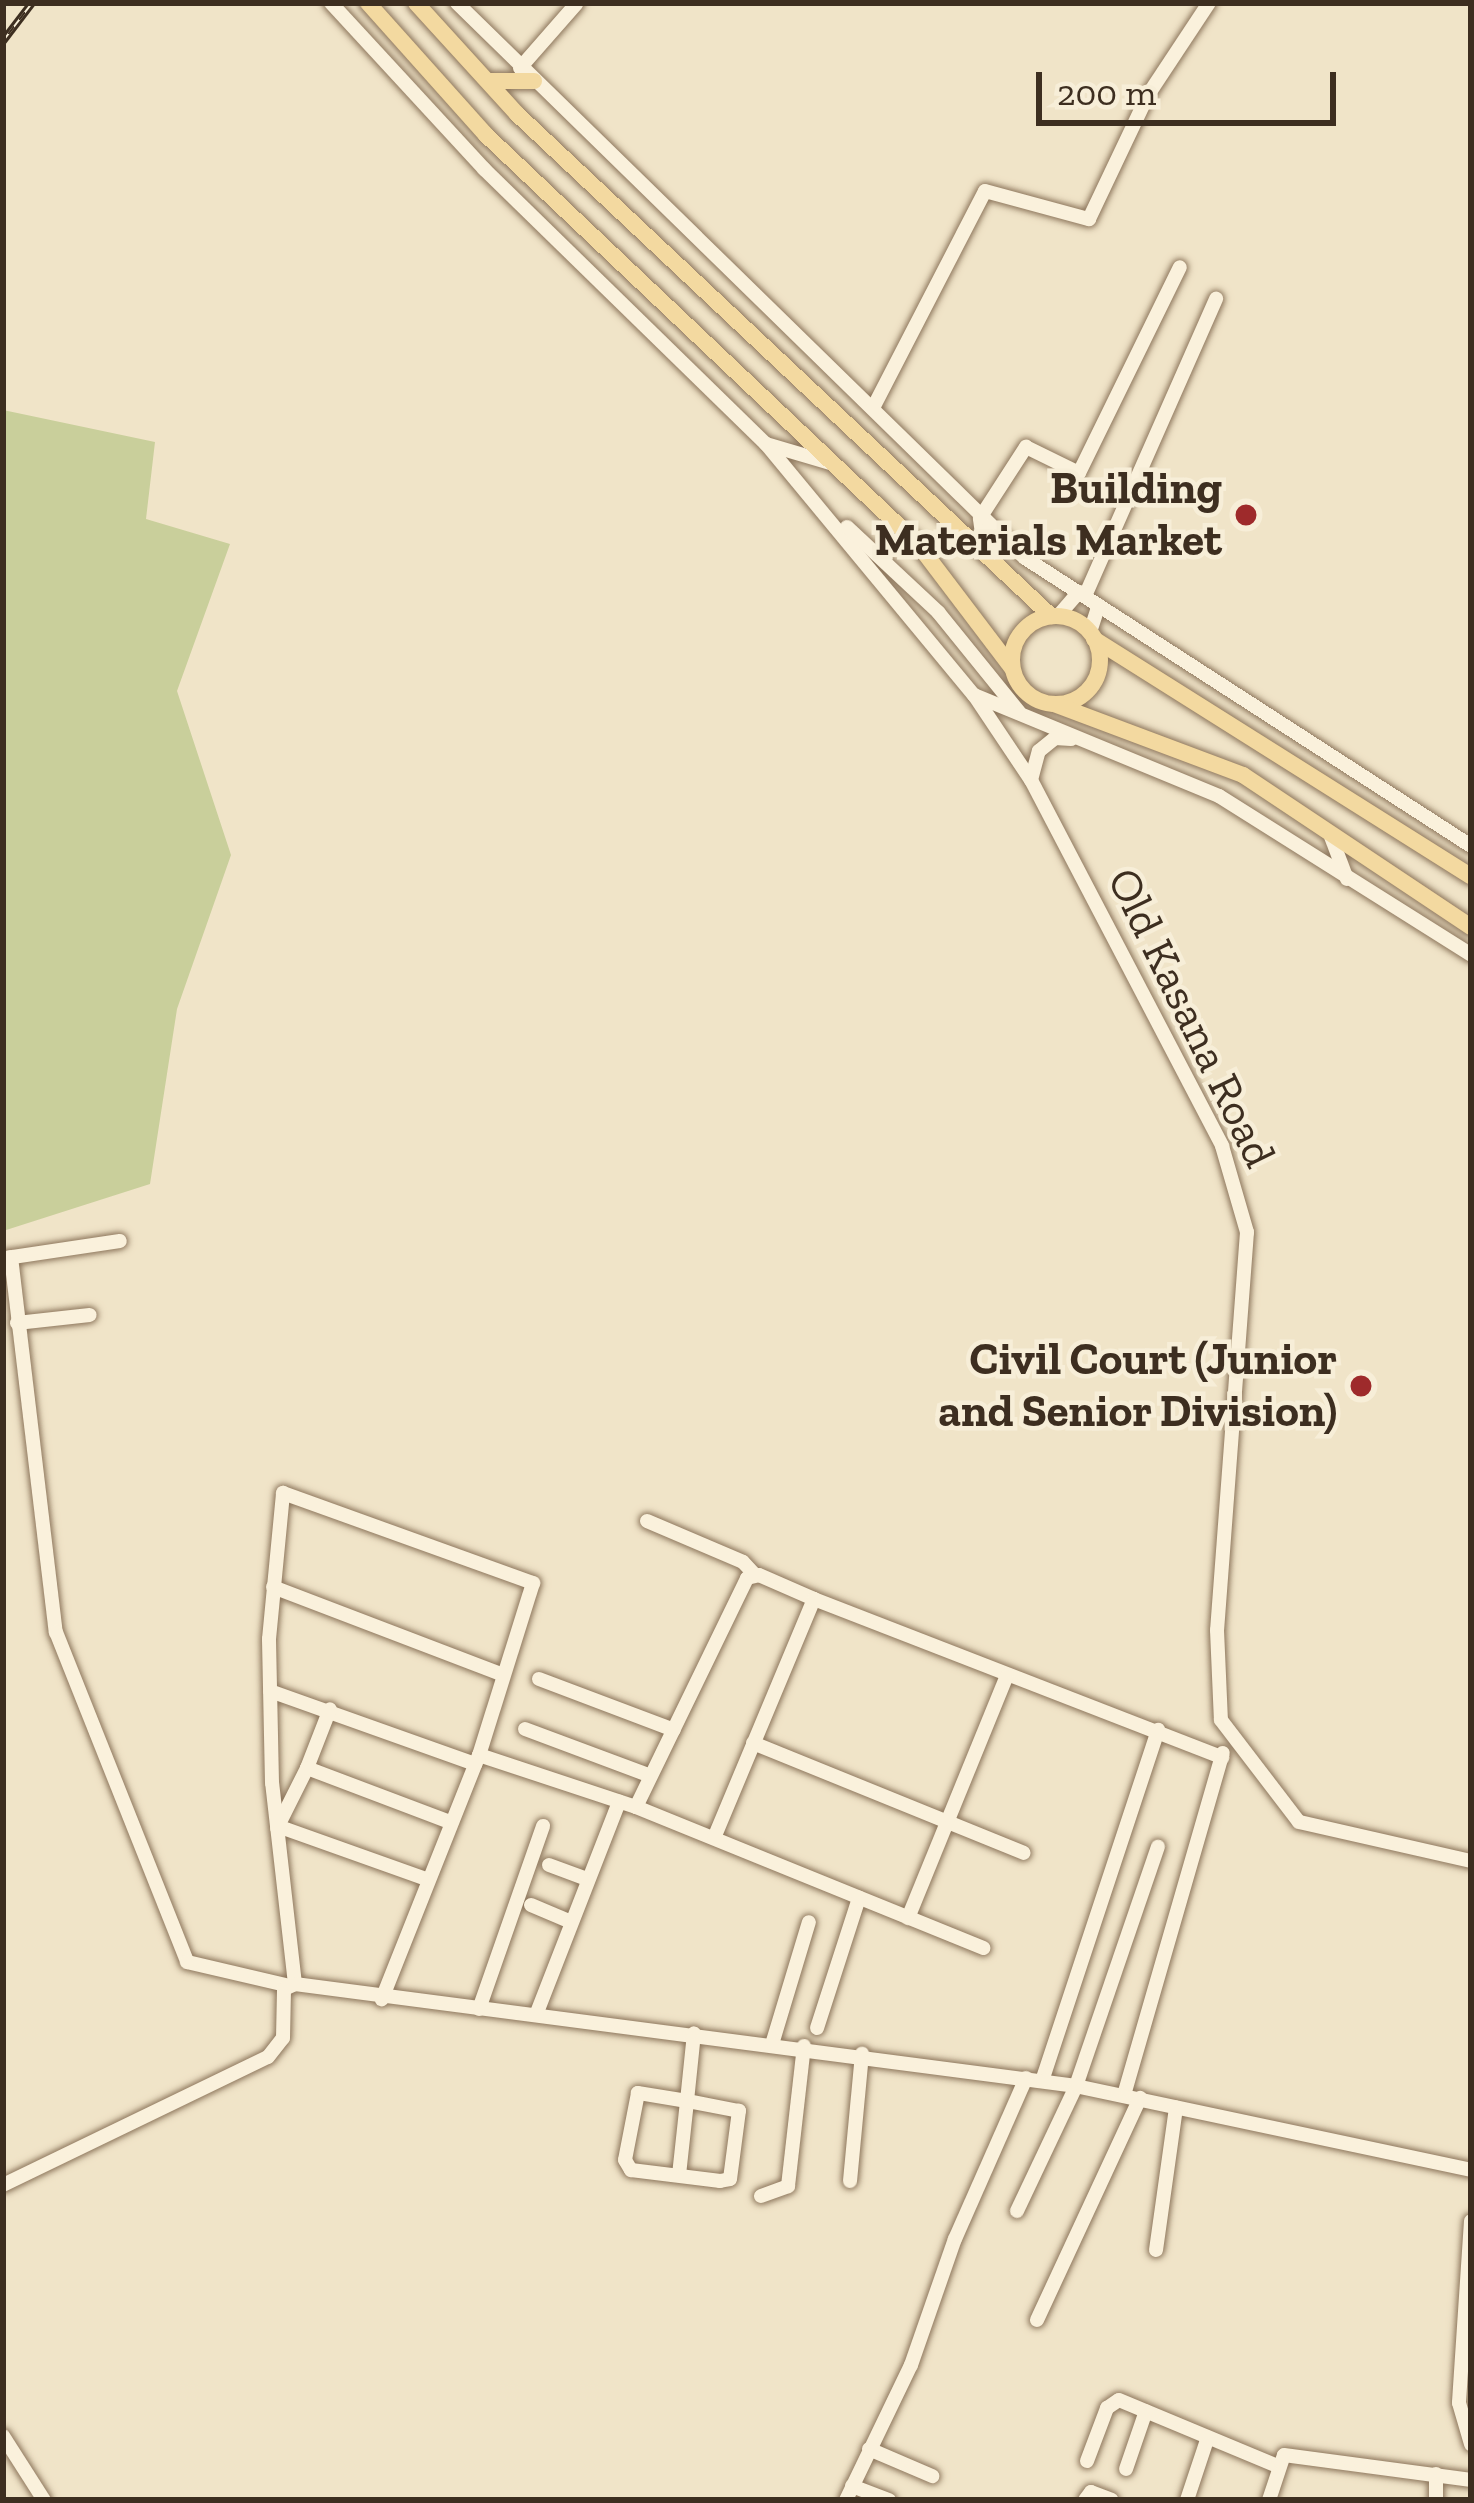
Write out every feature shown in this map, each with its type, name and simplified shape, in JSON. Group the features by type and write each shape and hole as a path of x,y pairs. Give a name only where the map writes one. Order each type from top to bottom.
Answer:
{"main road":[{"path":"368,3 486,135 917,542 1033,698 1243,776 1471,927"},
{"path":"416,3 489,81 986,560 1054,616 1092,635 1471,876"},
{"path":"489,81 527,75"},
{"path":"1012,668 1020,633 1054,616"},
{"path":"1054,704 1080,697 1094,682 1092,635"}],"street":[{"path":"331,3 484,170 766,444 832,518 938,612 1019,712"},
{"path":"457,3 874,408 980,518 1088,597 1471,846"},
{"path":"527,75 577,3"},
{"path":"874,408 985,191 1089,219 1148,95 1209,3"},
{"path":"986,560 980,518 1026,447 1079,472 1180,267"},
{"path":"1092,635 1088,597 1216,299"},
{"path":"766,444 837,465"},
{"name":"Old Kasana Road","path":"832,518 974,695 1030,780 1222,1146 1247,1232 1216,1630 1216,1692 1227,1736 1299,1822 1471,1861"},
{"path":"1054,616 1088,597"},
{"path":"974,695 1219,796 1471,955"},
{"path":"1030,780 1050,740 1088,742"},
{"path":"1330,834 1347,878"},
{"path":"120,1241 7,1258 52,1623 187,1962 382,1999 773,2041 1076,2086 1471,2170"},
{"path":"16,1324 90,1316"},
{"path":"3,2185 268,2057 283,2038 291,1984 270,1691 273,1587 283,1493 533,1583 477,1759 382,1999"},
{"path":"646,1521 743,1562 754,1574 814,1599 1222,1757"},
{"path":"636,1808 754,1574"},
{"path":"273,1587 503,1675"},
{"path":"713,1838 814,1599"},
{"path":"908,1918 1006,1676"},
{"path":"539,1679 674,1730"},
{"path":"270,1691 636,1808 984,1948"},
{"path":"280,1828 330,1709"},
{"path":"525,1729 651,1776"},
{"path":"889,2500 849,2493 911,2365 955,2239 1034,2080 1158,1730"},
{"path":"1036,2320 1132,2097 1227,1736"},
{"path":"753,1743 945,1825 1024,1853"},
{"path":"307,1768 450,1822"},
{"path":"536,2015 619,1802"},
{"path":"479,2008 543,1826"},
{"path":"280,1828 426,1879"},
{"path":"1017,2211 1076,2086 1158,1847"},
{"path":"549,1865 587,1879"},
{"path":"817,2029 859,1898"},
{"path":"532,1905 571,1922"},
{"path":"773,2041 809,1922"},
{"path":"679,2175 694,2033"},
{"path":"761,2197 788,2186 804,2046"},
{"path":"850,2181 862,2054"},
{"path":"638,2093 687,2101 733,2105 739,2116 730,2179 631,2170 625,2160 638,2093"},
{"path":"1156,2250 1176,2107"},
{"path":"1471,2221 1459,2403 1471,2444"},
{"path":"1087,2461 1112,2402 1146,2411 1275,2465"},
{"path":"1126,2469 1146,2411"},
{"path":"3,2436 44,2500"},
{"path":"1187,2500 1208,2437"},
{"path":"869,2449 932,2476"},
{"path":"1269,2500 1275,2465 1292,2455 1471,2480"},
{"path":"1436,2474 1436,2500"},
{"path":"1085,2500 1091,2492 1112,2500"}],"green space":[{"path":"3,410 155,442 146,519 230,544 177,691 231,855 177,1009 150,1184 3,1231"}],"railway":[{"path":"3,41 32,3"}],"place":[{"name":"Building Materials Market","path":"1246,515"},
{"name":"Civil Court (Junior and Senior Division)","path":"1361,1386"}]}
